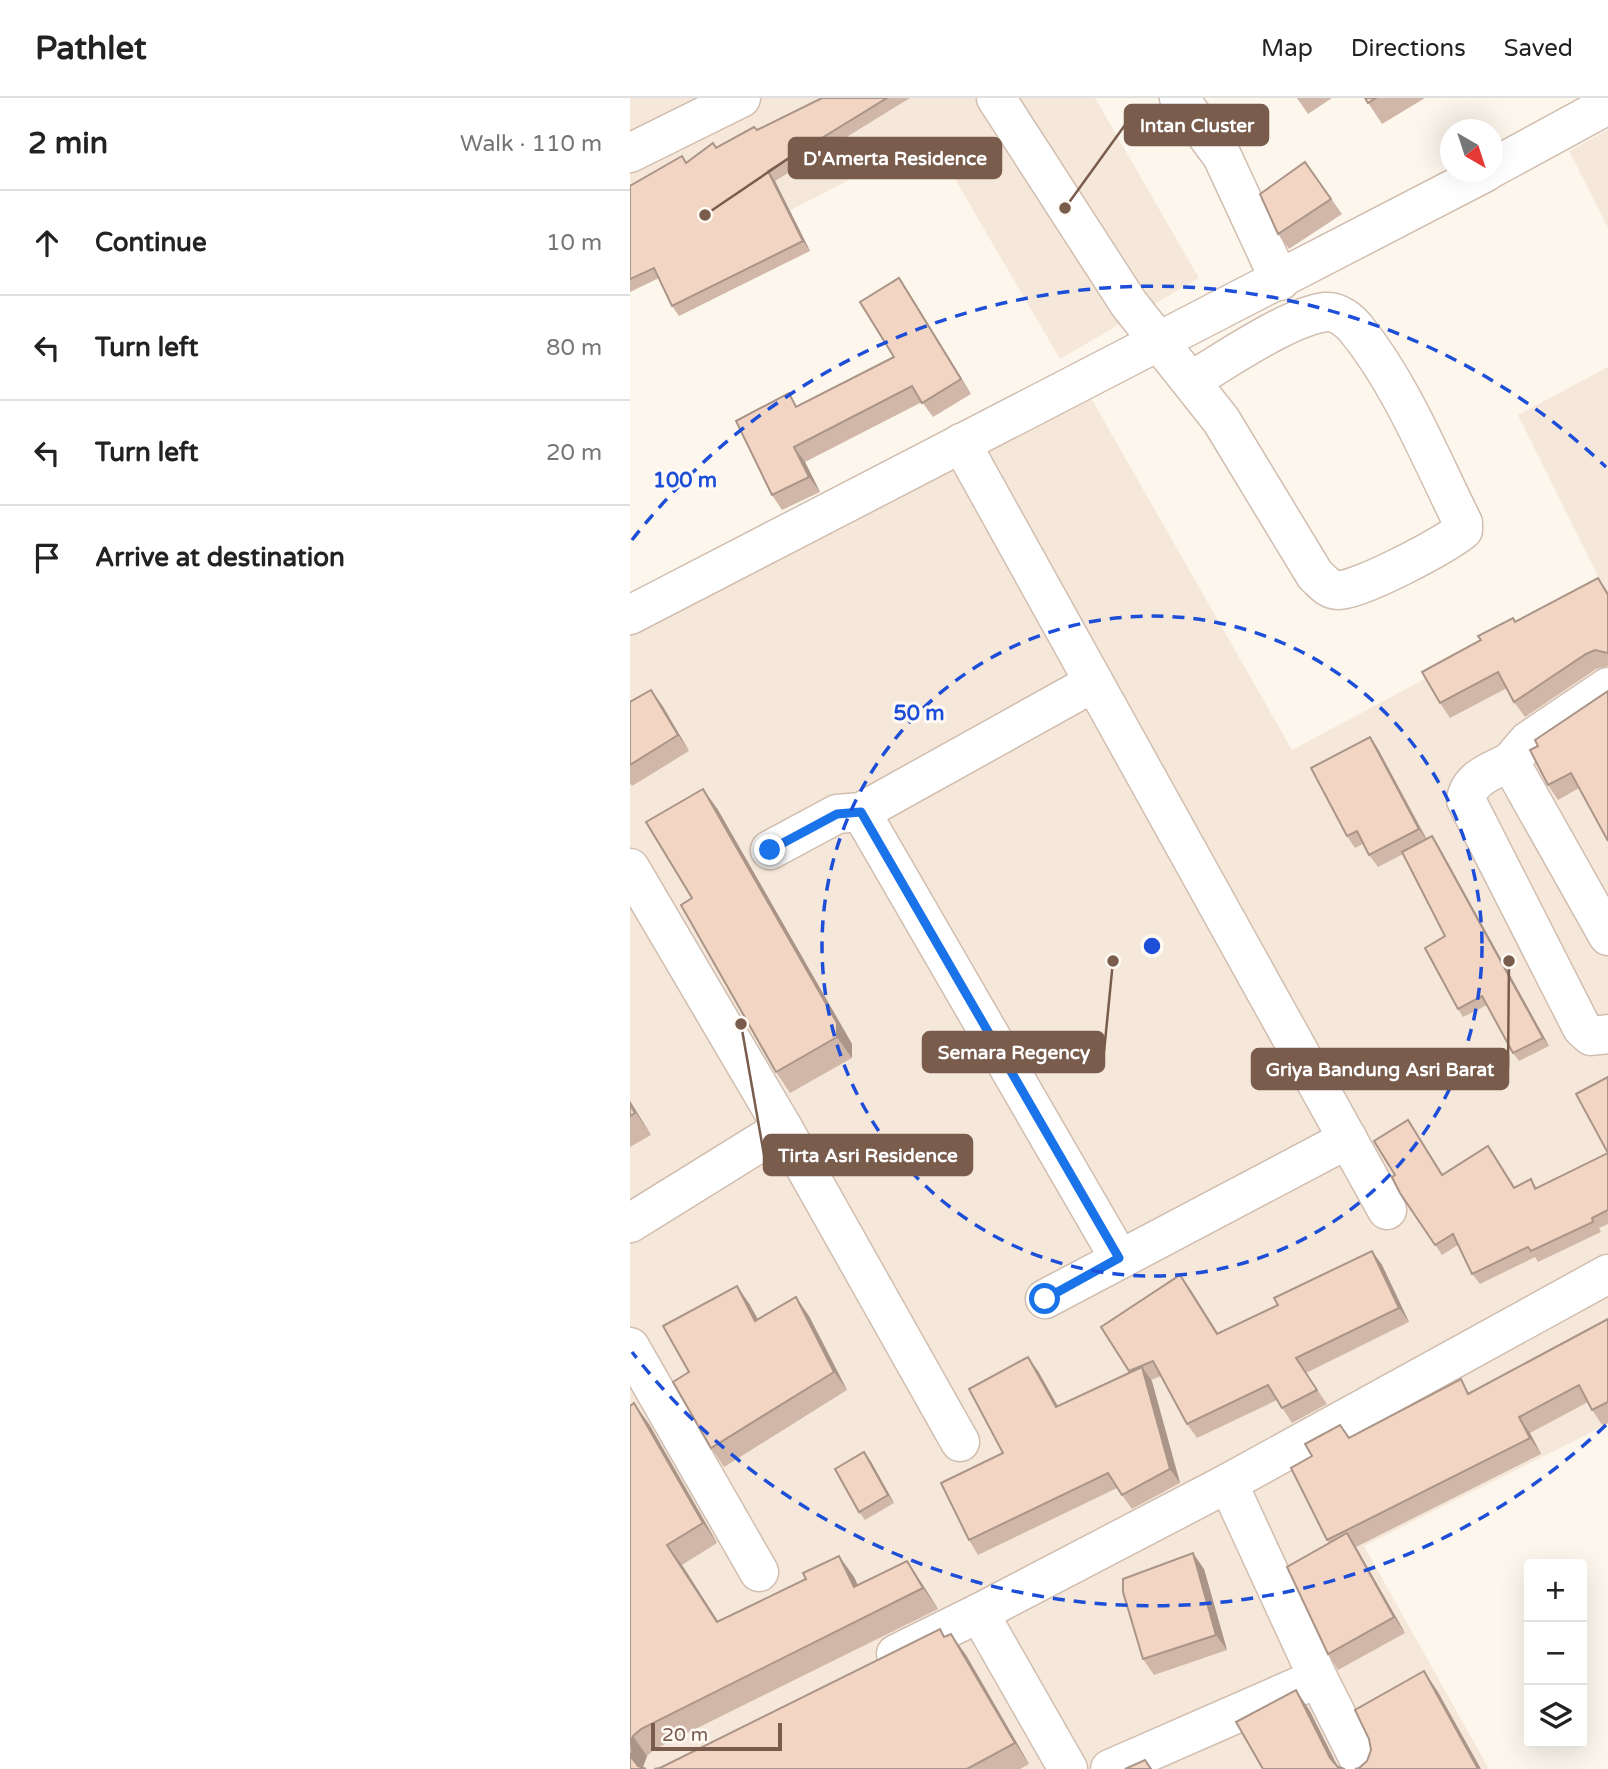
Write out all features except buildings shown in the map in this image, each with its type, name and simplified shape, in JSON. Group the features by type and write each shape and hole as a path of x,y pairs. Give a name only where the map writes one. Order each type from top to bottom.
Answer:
{"street":[{"path":"630,153 741,98"},
{"path":"996,98 1129,304 1158,344 1192,380 1221,420 1315,575 1326,587 1338,590 1367,583 1463,530 1463,523 1396,391 1357,328 1343,317 1329,312 1315,315 1267,336 1192,380"},
{"path":"1180,98 1222,156 1280,281"},
{"path":"1503,162 1586,108"},
{"path":"630,615 1467,182"},
{"path":"961,443 1387,1210"},
{"path":"770,850 837,814 861,812 1093,683"},
{"path":"1608,687 1528,741 1510,762 1476,780 1468,790 1466,800 1582,1028 1591,1037 1608,1034"},
{"path":"1510,762 1608,936"},
{"path":"861,812 1119,1258"},
{"path":"630,868 783,1128 960,1442"},
{"path":"630,1223 783,1128"},
{"path":"1045,1299 1348,1139"},
{"path":"870,1667 1228,1483 1608,1274"},
{"path":"630,1347 759,1572"},
{"path":"1228,1483 1318,1678 1364,1769"},
{"path":"979,1613 1068,1769"},
{"path":"1110,1769 1318,1678"}],"shaded area":[{"path":"630,98 1095,98 1199,278 1060,359 931,138 630,292"},
{"path":"1608,130 1608,228 1569,151"},
{"path":"1608,367 1608,1424 1364,1546 1489,1769 630,1769 630,635 1091,398 1292,750 1602,584 1518,415"}],"place":[{"name":"Intan Cluster","path":"1065,208"},
{"name":"D'Amerta Residence","path":"705,215"},
{"name":"Semara Regency","path":"1113,961"},
{"name":"Griya Bandung Asri Barat","path":"1509,961"},
{"name":"Tirta Asri Residence","path":"741,1024"}],"route":[{"path":"770,850 837,814 861,812 1119,1258 1045,1299"}]}
